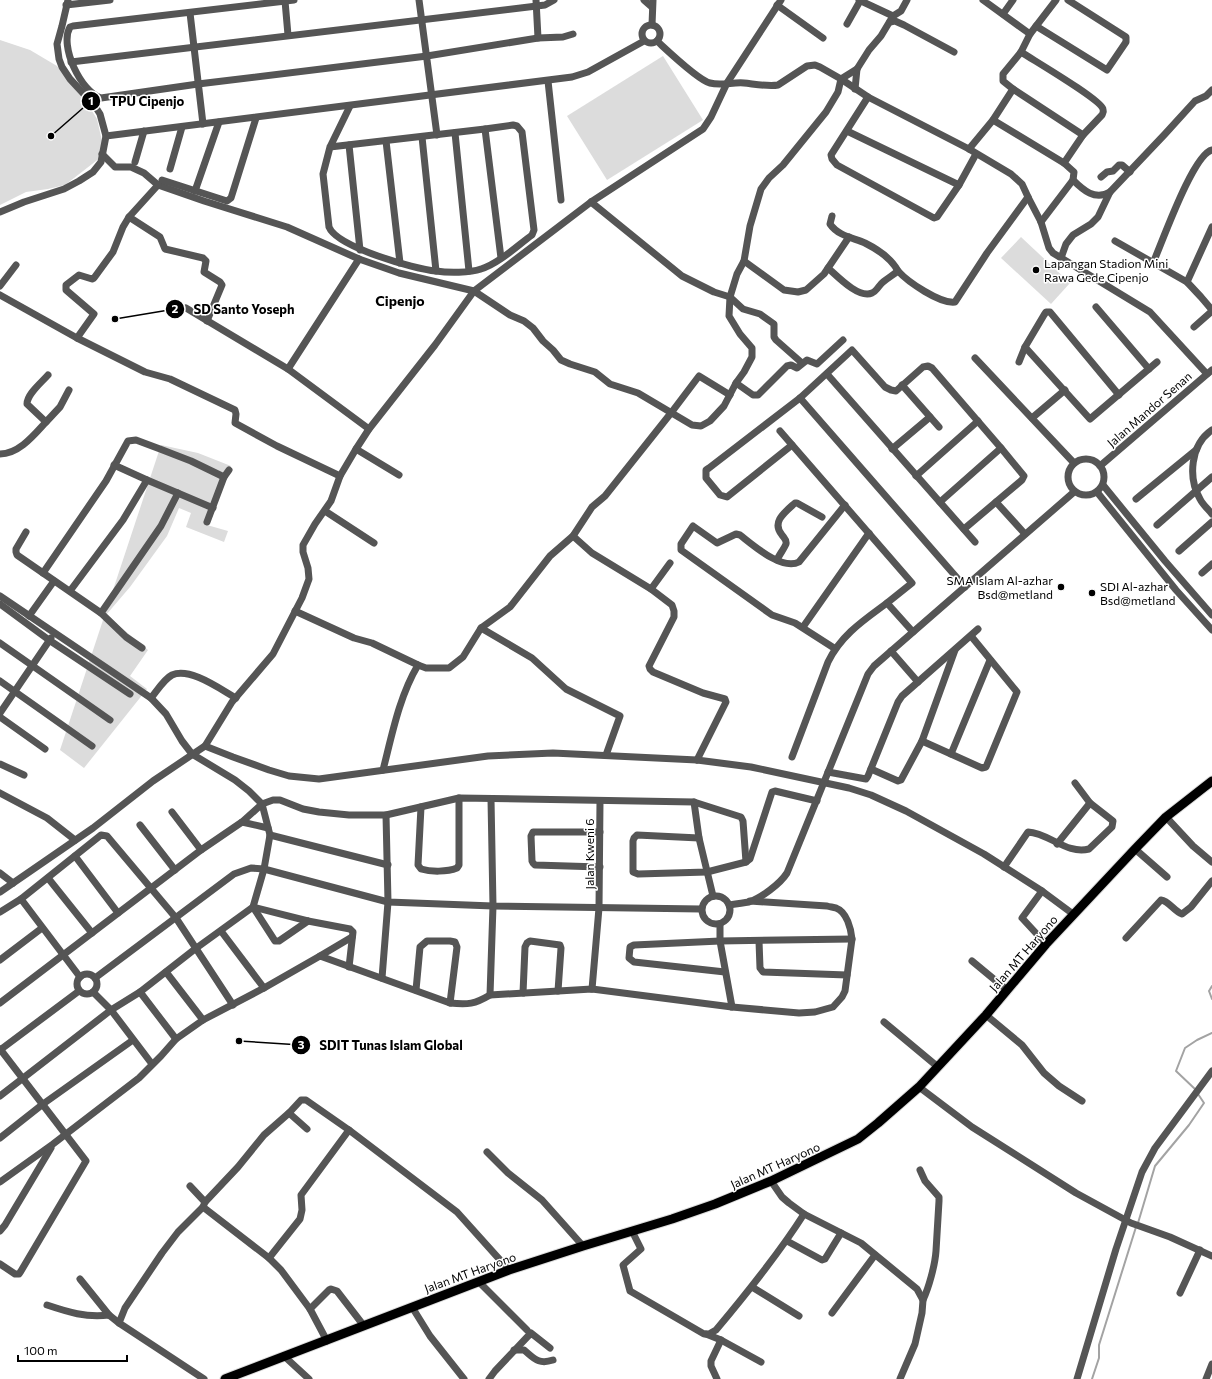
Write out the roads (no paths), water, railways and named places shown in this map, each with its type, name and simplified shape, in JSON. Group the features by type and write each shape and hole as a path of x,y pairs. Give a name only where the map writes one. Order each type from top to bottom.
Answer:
{"main road":[{"name":"Jalan MT Haryono","path":"225,1379 509,1270 700,1209 771,1181 858,1138 878,1123 919,1087 986,1015 1073,914 1135,849 1166,817 1212,781"}],"street":[{"path":"0,212 24,202 64,189 79,182 101,162 106,136 100,114 95,106 70,79 62,67 59,59 57,44 67,3 110,0"},
{"path":"294,0 70,27 68,31 68,50 75,71 91,93 101,98 198,84 426,56 538,38 563,37 573,34"},
{"path":"419,0 437,135"},
{"path":"71,62 422,20 536,3 545,5 554,0"},
{"path":"644,0 652,3 652,25"},
{"path":"847,24 860,0 895,22 904,25 954,52"},
{"path":"102,154 115,167 132,167 160,182 204,201 287,227 359,259 398,273 474,291 510,315 524,321 533,328 561,360 595,372 610,384 638,393 692,425 701,426 710,421 724,406 736,383 749,364 753,352 752,348 740,334 729,316 730,298 737,274 744,261 750,226 761,189 769,178 783,165 826,112 838,92 841,79 857,69 892,19 901,11 907,0"},
{"path":"983,0 1030,34"},
{"path":"1003,14 1013,0"},
{"path":"1056,0 1030,34 1021,52 1003,74 1003,81 1083,135"},
{"path":"1036,26 1107,70 1126,42 1126,37 1068,0"},
{"path":"285,1 288,35"},
{"path":"0,892 205,746 236,698 273,654 302,598 309,579 308,568 303,552 303,544 331,501 340,476 368,429 435,345 474,291 591,202 703,129 711,117 727,83 744,59 779,2 823,38"},
{"path":"536,3 538,38"},
{"path":"190,13 203,124"},
{"path":"106,136 432,96 572,77 588,72 644,41 648,43 657,41 660,37 660,32 657,27 648,25 644,28 642,32 644,41"},
{"path":"657,41 705,81 711,84 727,83 772,86 778,85 807,66 820,66 868,97 969,149 1011,174 1022,184 1041,222 1052,253 1150,312 1210,372"},
{"path":"1021,52 1092,98 1103,108 1104,111 1102,115 1083,135 1064,163"},
{"path":"855,89 857,69"},
{"path":"548,81 561,200"},
{"path":"969,149 993,120 1013,89"},
{"path":"1073,180 1085,192 1095,195 1104,195 1110,192 1195,101 1209,97 1212,90"},
{"path":"868,97 831,155 832,159 837,166 934,218 937,217 959,185 976,154"},
{"path":"330,147 513,125 517,126 522,132 533,218 534,230 532,235 501,258 481,269 436,272 400,263 360,250 333,233 329,227 323,180 330,147 350,106"},
{"path":"160,182 227,201 231,198 256,118"},
{"path":"993,120 1064,163 1074,172 1073,180 1041,222"},
{"path":"195,191 219,122"},
{"path":"170,169 182,127"},
{"path":"485,129 501,258"},
{"path":"135,162 144,131"},
{"path":"846,131 959,185"},
{"path":"455,133 469,271"},
{"path":"422,137 436,272"},
{"path":"386,141 400,263"},
{"path":"349,145 360,250"},
{"path":"1153,263 1189,178 1200,160 1208,151 1212,150"},
{"path":"1100,177 1107,172 1113,171 1119,165 1122,165 1130,172"},
{"path":"77,338 94,314 66,290 66,285 79,275 92,279 94,278 113,252 123,227 160,182"},
{"path":"1062,258 1066,244 1073,235 1098,218 1110,192"},
{"path":"832,216 830,224 832,227 844,235 865,243 884,254 904,278 940,299 950,303 956,302 987,254 1028,197"},
{"path":"591,202 682,276 714,292 730,298 743,309 760,314 774,324 774,337 776,340 802,364"},
{"path":"130,217 160,237 165,249 203,258 206,261 204,272 220,282 222,285 207,321"},
{"path":"1187,282 1212,227"},
{"path":"744,261 784,290 798,292 806,290 824,274 849,237"},
{"path":"1116,241 1187,282 1201,297 1212,311 1194,327"},
{"path":"288,369 359,259"},
{"path":"0,286 16,264"},
{"path":"828,268 852,288 867,295 874,293 882,283 898,271"},
{"path":"0,295 77,338 145,372 170,379 234,410 236,414 235,422 277,446 340,476"},
{"path":"1096,307 1149,369"},
{"path":"186,308 288,369 368,429"},
{"path":"1019,362 1025,347 1044,315 1046,312 1050,312 1119,395"},
{"path":"736,383 754,395 758,394 787,366 791,365 797,368 807,360 816,364 843,340"},
{"path":"1025,347 1090,419 1157,362"},
{"path":"792,445 727,497 720,495 706,478 706,470 800,398 852,350 885,387 891,390 896,391 923,367 928,366 932,368 1002,448 1024,476 1022,480 964,529"},
{"path":"975,358 1074,463"},
{"name":"Jalan Mandor Senan","path":"1100,466 1210,372"},
{"path":"827,374 975,542"},
{"path":"46,422 27,404 27,402 29,397 48,375"},
{"path":"295,611 354,638 372,643 426,668 448,668 463,657 481,628 510,607 550,556 572,536 592,507 605,496 672,413 699,376 730,395"},
{"path":"902,385 939,427"},
{"path":"0,454 6,454 21,447 60,407 69,390"},
{"path":"1032,418 1065,390"},
{"path":"800,398 965,587"},
{"path":"892,449 930,417"},
{"path":"916,476 978,421"},
{"path":"1136,499 1196,450 1212,430"},
{"path":"780,431 912,583 858,625 834,648 792,757"},
{"path":"43,573 106,481 128,441 136,440 191,461 224,478"},
{"path":"940,502 1002,448"},
{"path":"356,449 399,475"},
{"path":"1196,450 1192,478 1196,491 1204,506 1212,514"},
{"path":"1083,459 1092,460 1104,471 1105,478 1103,485 1097,492 1090,496 1074,492 1068,483 1068,472 1074,463 1083,459"},
{"path":"114,465 213,508"},
{"path":"207,522 224,478 229,470"},
{"path":"1157,525 1212,477"},
{"path":"70,591 123,520 147,480"},
{"path":"1103,485 1165,561 1212,615"},
{"path":"750,901 776,886 787,873 868,674 874,666 1074,492"},
{"path":"1097,492 1176,590 1212,630"},
{"path":"101,613 161,526 178,493"},
{"path":"996,502 1024,534"},
{"path":"777,560 786,543 786,539 779,531 777,526 778,522 791,507 797,503 822,517"},
{"path":"834,648 795,622 772,615 680,548 693,526 717,543 733,535 740,535 777,560 786,564 796,564 845,505"},
{"path":"325,511 374,543"},
{"path":"1179,551 1212,522"},
{"path":"26,532 16,549 16,552 21,558 101,613 126,637 142,648"},
{"path":"803,628 869,533"},
{"path":"572,536 592,553 651,589 672,605 674,617 649,666 650,669 653,672 725,699 726,702 697,760"},
{"path":"1158,567 1165,561"},
{"path":"651,589 670,563"},
{"path":"1202,573 1212,564"},
{"path":"29,616 54,581"},
{"path":"0,596 151,698 166,714 182,741 192,754 235,780 262,804 270,836 264,869 253,907 195,949 140,992 111,1010 0,1096"},
{"path":"887,603 913,632"},
{"path":"0,604 49,640 130,694"},
{"path":"481,628 532,658 566,689 620,716 606,755"},
{"path":"828,772 866,779 898,702 902,696 978,629"},
{"path":"0,713 55,633"},
{"path":"922,741 982,768 986,767 1017,692 971,636"},
{"path":"0,643 110,720"},
{"path":"871,770 900,781 922,741 955,650"},
{"path":"891,651 918,682"},
{"path":"951,754 990,660"},
{"path":"382,770 402,698 418,665"},
{"path":"151,698 171,675 179,673 194,674 236,698"},
{"path":"0,680 92,746"},
{"path":"0,717 45,749"},
{"path":"205,746 289,776 319,779 488,756 553,753 697,760 752,767 849,788 871,795 906,811 1004,867 1042,891 1073,914"},
{"path":"0,764 24,775"},
{"path":"1004,867 1028,832 1034,832 1057,844 1077,850 1089,849 1112,827 1113,821 1090,803 1075,784"},
{"path":"699,838 637,835 633,841 633,872 638,874 707,872 746,862 750,859 772,792 775,791 817,800"},
{"path":"0,793 47,818 75,840"},
{"path":"0,1003 174,870 242,822 262,804 277,800 303,809 349,815 386,815 459,798 694,802 741,817 743,821 746,862"},
{"path":"421,807 418,865 421,869 426,870 452,870 457,868 459,865 459,798"},
{"path":"490,995 493,906 491,799"},
{"name":"Jalan Kweni 6","path":"592,989 599,908 600,801"},
{"path":"694,802 699,838 713,896"},
{"path":"1057,844 1090,803"},
{"path":"172,812 201,850"},
{"path":"382,978 388,902 386,815"},
{"path":"1166,817 1193,846 1212,862"},
{"path":"242,822 268,828"},
{"path":"140,825 174,870"},
{"path":"600,832 533,832 530,836 532,861 535,865 600,867"},
{"path":"0,912 21,900 74,856 101,836 108,836 176,918 233,1005"},
{"path":"270,836 388,865"},
{"path":"1135,849 1167,877"},
{"path":"74,856 118,913"},
{"path":"95,978 234,874 251,868 264,869 388,902 493,906 701,909"},
{"path":"0,873 13,883"},
{"path":"48,878 92,933"},
{"path":"1126,938 1161,900 1165,901 1176,912 1182,914 1191,907 1212,881"},
{"path":"1042,891 1022,918 1046,944"},
{"path":"713,896 723,898 729,905 729,916 720,924 713,924 707,921 703,916 701,909 705,901 713,896"},
{"path":"21,900 80,976"},
{"path":"320,956 450,1003 473,1004 490,995 592,989 732,1007 799,1013 824,1010 833,1006 842,997 845,991 852,934 846,918 837,908 750,901 729,905"},
{"path":"253,907 275,941 279,941 308,921"},
{"path":"253,907 308,921 350,929 353,932 349,967"},
{"path":"720,924 720,941 732,1007"},
{"path":"0,960 42,928"},
{"path":"221,931 264,988"},
{"path":"0,1182 53,1144 138,1078 176,1039 203,1020 264,988 352,937"},
{"path":"725,972 634,962 629,958 630,947 634,945 720,941 852,939"},
{"path":"416,990 420,948 427,941 455,942 457,947 450,1003"},
{"path":"522,993 525,947 530,941 558,944 561,946 558,991"},
{"path":"759,941 760,968 763,972 847,975"},
{"path":"972,961 1007,990"},
{"path":"166,972 203,1020"},
{"path":"88,974 95,978 97,985 93,992 86,994 79,991 76,984 80,976 88,974"},
{"path":"0,1264 15,1274 19,1274 21,1272 86,1162 86,1159 43,1104 22,1080 0,1050 79,991"},
{"path":"93,992 111,1010 152,1064"},
{"path":"140,992 176,1039"},
{"path":"986,1015 1022,1044 1044,1072 1059,1086 1082,1101"},
{"path":"884,1022 938,1067"},
{"path":"0,1138 43,1104 133,1040"},
{"path":"1077,1379 1116,1249 1129,1222 1142,1172 1155,1148 1197,1090 1209,1081 1212,1071"},
{"path":"919,1087 972,1127 1076,1193 1129,1222 1170,1237 1212,1256"},
{"path":"119,1323 125,1308 178,1232 238,1167 264,1134 289,1113 301,1100 306,1100 348,1130 457,1212 509,1270"},
{"path":"289,1113 307,1129"},
{"path":"269,1258 300,1219 302,1210 301,1195 348,1130"},
{"path":"2,1228 53,1144"},
{"path":"487,1152 508,1173 542,1200 582,1246"},
{"path":"900,1379 915,1344 936,1252 939,1197 925,1181 920,1170"},
{"path":"771,1181 782,1197 804,1214 861,1243 917,1289 924,1300"},
{"path":"190,1186 204,1205 269,1258 281,1270 310,1309 327,1340"},
{"path":"706,1334 716,1330 752,1287 787,1241 804,1214"},
{"path":"0,1219 2,1228"},
{"path":"632,1231 641,1249 623,1266 628,1289 704,1334 721,1340 761,1362"},
{"path":"787,1241 822,1260 825,1259 841,1233"},
{"path":"1180,1293 1200,1250"},
{"path":"832,1313 875,1255"},
{"path":"80,1279 109,1315 204,1379"},
{"path":"479,1282 527,1330"},
{"path":"752,1287 799,1316"},
{"path":"310,1309 329,1290 335,1290 364,1326"},
{"path":"47,1305 80,1315 94,1317 109,1315"},
{"path":"412,1307 430,1336 464,1379"},
{"path":"489,1379 531,1333 550,1348"},
{"path":"717,1379 711,1366 711,1361 721,1340"},
{"path":"514,1350 524,1350 536,1360 547,1362 553,1360"},
{"path":"284,1356 309,1379"},
{"path":"1206,1379 1212,1364"}],"waterway":[{"path":"1212,986 1209,991 1212,999"},
{"path":"1196,1090 1176,1071 1185,1048 1212,1033"},
{"path":"1138,1223 1155,1166 1189,1125 1204,1103 1198,1094"},
{"path":"1092,1379 1099,1358 1099,1345 1136,1227"}],"place":[{"name":"TPU Cipenjo","path":"51,136"},
{"name":"Lapangan Stadion Mini Rawa Gede Cipenjo","path":"1036,270"},
{"name":"SD Santo Yoseph","path":"115,319"},
{"name":"SMA Islam Al-azhar Bsd@metland","path":"1061,587"},
{"name":"SDI Al-azhar Bsd@metland","path":"1092,593"},
{"name":"SDIT Tunas Islam Global","path":"239,1041"}],"district":[{"name":"Cipenjo","path":"400,300"}]}
